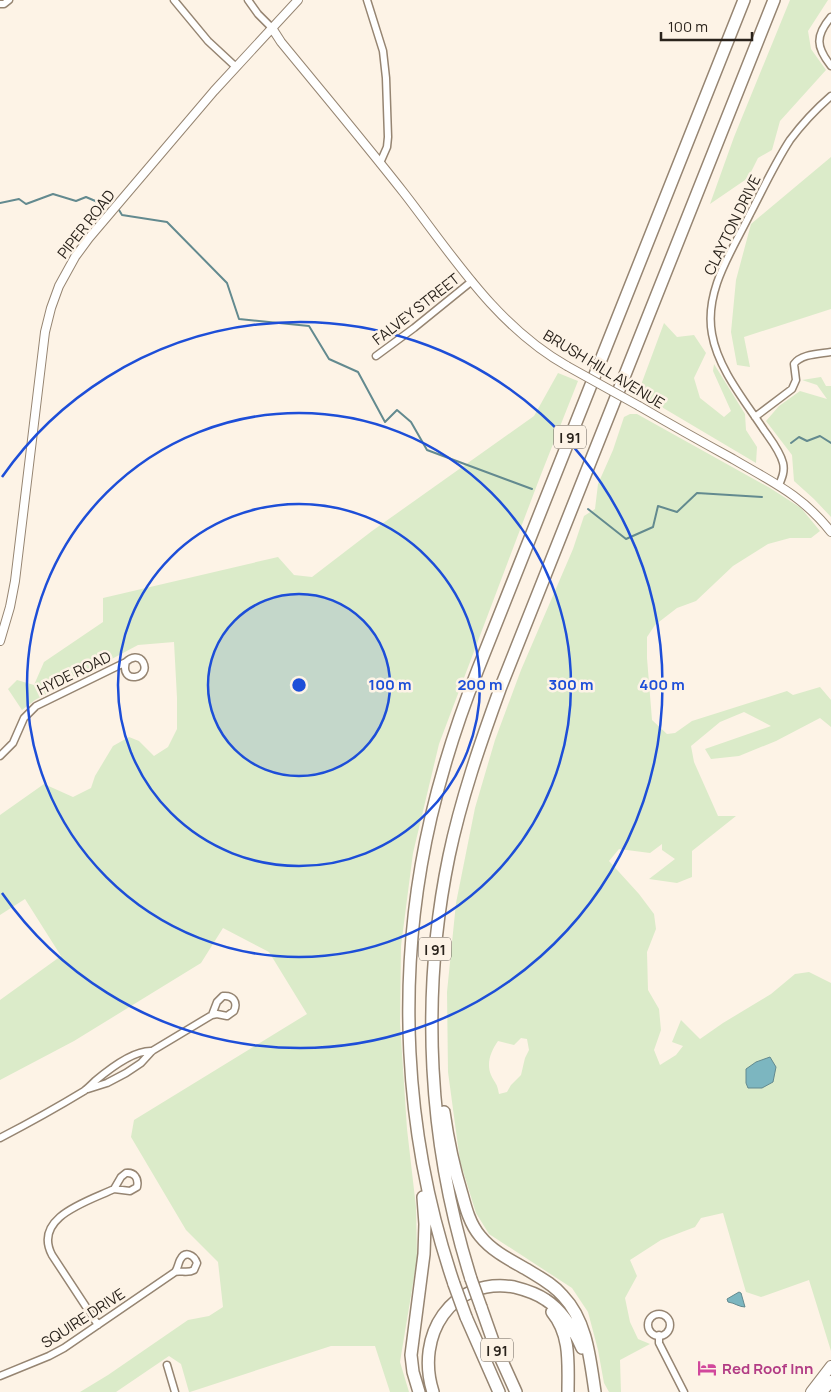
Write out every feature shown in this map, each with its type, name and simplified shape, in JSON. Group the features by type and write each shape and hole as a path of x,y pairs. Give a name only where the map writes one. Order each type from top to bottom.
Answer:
{"highway":[{"name":"I 91","path":"499,1392 466,1317 454,1284 433,1213 416,1125 409,1037 409,992 415,903 422,860 442,774 462,711 744,0"},
{"name":"I 91","path":"516,1392 499,1354 471,1279 456,1226 444,1169 436,1111 432,1052 433,987 439,914 454,835 475,758 500,689 774,0"},
{"path":"432,1052 453,1163 471,1222 478,1234 491,1247 550,1284 567,1301 578,1318 584,1335 595,1392"},
{"path":"416,1125 424,1202 425,1235 423,1273 411,1359 414,1378 420,1392"},
{"path":"433,1392 428,1366 430,1344 440,1318 462,1296 486,1287 500,1286 529,1291 556,1307 577,1337 584,1353 595,1392"},
{"path":"515,1288 540,1300 560,1323 567,1345 568,1392"},
{"path":"430,1344 430,1366 439,1392"}],"main road":[{"path":"811,1392 831,1366"},
{"path":"822,1392 831,1381"}],"street":[{"path":"0,4 6,3 9,0"},
{"path":"174,0 208,41 236,67"},
{"path":"248,0 258,14 272,28"},
{"name":"PIPER ROAD","path":"0,641 15,581 45,332 55,296 69,267 89,238 236,67 298,0"},
{"path":"367,0 383,51 386,78 388,137 387,147 380,163"},
{"path":"831,17 820,32 818,40 823,54 831,66"},
{"name":"BRUSH HILL AVENUE","path":"272,28 281,42 380,163 472,281 491,304 516,329 540,349 567,366 779,485 807,506 831,532"},
{"name":"CLAYTON DRIVE","path":"779,485 783,476 783,464 774,445 729,376 716,351 711,333 714,296 719,276 726,260 784,150 802,125 831,96"},
{"name":"FALVEY STREET","path":"376,356 472,281"},
{"path":"755,417 791,390 796,380 794,364 798,359 831,352"},
{"name":"HYDE ROAD","path":"0,756 13,743 24,718 36,706 126,662"},
{"path":"87,1089 107,1083 126,1073 152,1051 212,1015"},
{"path":"0,1138 46,1114 87,1089 120,1063 138,1054 152,1051"},
{"path":"120,1063 126,1073"},
{"path":"98,1325 52,1255 48,1245 48,1235 52,1226 66,1212 114,1189"},
{"name":"SQUIRE DRIVE","path":"0,1376 56,1353 175,1272"},
{"path":"659,1336 659,1343 684,1392"},
{"path":"167,1365 175,1392"}],"green space":[{"path":"790,0 828,0 808,31 811,49 826,70 780,121 772,150 758,158 748,178 710,204 734,137"},
{"path":"831,157 831,309 744,337 750,367 737,365 731,332 736,280 751,224"},
{"path":"664,323 677,337 694,335 706,353 694,378 700,398 724,417 731,411 713,371 714,364 745,414 746,430 757,447 756,463 638,393"},
{"path":"558,373 578,381 439,744 413,853 401,946 400,1023 407,1129 416,1207 417,1259 400,1362 409,1392 390,1392 375,1346 331,1346 190,1392 181,1364 169,1356 116,1392 80,1392 188,1320 209,1316 223,1307 218,1262 186,1230 131,1137 134,1120 307,1014 269,952 223,928 201,963 74,1041 0,1080 0,1000 61,956 25,899 0,915 0,815 44,784 73,797 91,788 95,776 113,746 129,737 139,741 154,756 168,747 177,729 174,642 138,645 35,700 22,710 8,689 17,680 34,685 44,662 103,622 103,598 278,557 294,575 312,577 372,531 534,416"},
{"path":"821,377 826,386 831,386 831,517 794,481 792,455 766,421 779,406 800,391 827,399 817,385 802,380"},
{"path":"630,414 637,414 770,488 801,508 820,531 811,538 790,538 768,544 733,566 696,601 677,608 655,625 647,637 647,658 652,720 667,734 675,733 692,721 787,691 793,695 820,687 831,700 831,727 820,718 776,741 739,756 711,759 705,749 771,726 744,712 720,722 691,746 694,762 718,816 736,816 692,851 692,877 677,883 649,879 675,859 662,850 662,844 650,853 619,849 609,861 639,894 654,914 656,929 647,952 648,990 659,1009 661,1030 654,1050 660,1065 676,1055 683,1046 672,1042 681,1020 700,1039 771,994 795,974 809,972 831,983 831,1351 809,1280 761,1297 746,1292 723,1213 701,1218 695,1227 661,1240 630,1260 637,1276 625,1298 630,1322 638,1339 650,1344 620,1360 621,1392 609,1392 604,1383 588,1312 572,1288 489,1234 476,1213 460,1161 448,1072 447,992 456,903 475,808 495,740 521,670 573,549 584,516 595,509 598,484 613,450 624,417","holes":["521,1038 527,1039 529,1050 521,1075 507,1092 499,1094 489,1066 493,1049 498,1041 514,1045"]}],"water":[{"path":"770,1057 776,1067 773,1082 762,1088 748,1088 746,1069 756,1062"},
{"path":"739,1292 745,1307 728,1302 727,1299"}],"waterway":[{"path":"0,203 19,199 26,204 53,194 76,201 86,197 110,205"},
{"path":"119,210 122,215 167,222 227,283 239,319 309,326 329,359 358,372 385,422 397,410 411,422 427,450 532,489"},
{"path":"791,443 799,437 807,441 820,436 831,443"},
{"path":"588,509 626,539 653,527 658,506 677,512 697,493 762,497"}],"place":[{"name":"Red Roof Inn","path":"707,1368"}]}
